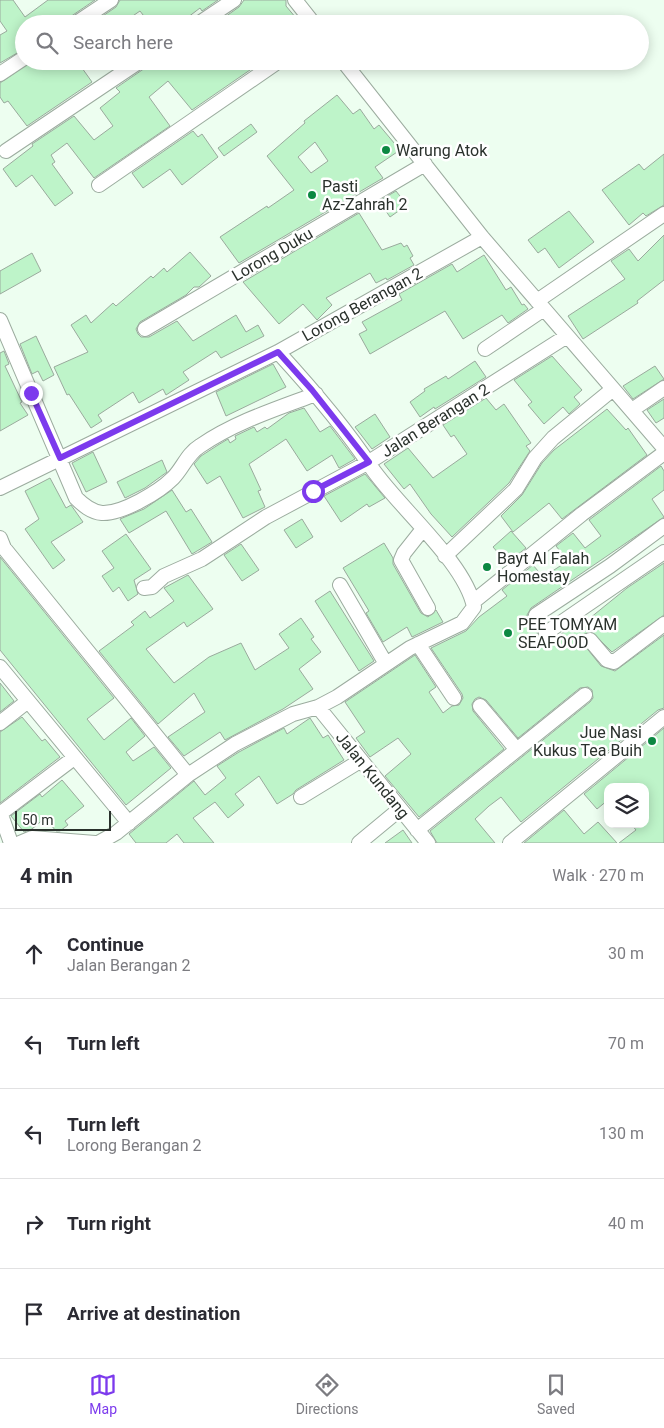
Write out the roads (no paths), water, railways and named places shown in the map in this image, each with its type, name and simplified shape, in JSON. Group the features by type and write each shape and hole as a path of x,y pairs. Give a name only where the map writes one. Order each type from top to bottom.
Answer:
{"street":[{"path":"88,15 111,0"},
{"path":"212,15 234,0"},
{"path":"295,0 307,15"},
{"path":"0,74 15,64"},
{"path":"6,151 127,70"},
{"path":"100,185 266,70"},
{"path":"350,70 482,237 664,448"},
{"name":"Lorong Duku","path":"145,328 425,164"},
{"path":"485,348 664,214"},
{"name":"Lorong Berangan 2","path":"0,488 278,352 482,237"},
{"path":"0,320 76,498 84,507 102,513 125,508 164,486 175,477 187,457 198,446 239,424 316,394"},
{"name":"Jalan Berangan 2","path":"144,588 152,587 164,576 202,559 266,517 369,462 568,336"},
{"path":"20,843 32,838 50,838 97,843 129,823 188,775 266,726 337,698 418,644 462,623 474,607 469,589 445,556 316,394 278,352"},
{"path":"632,410 664,388"},
{"path":"445,556 516,489 535,458 554,438 613,389"},
{"path":"473,602 582,514 664,453"},
{"path":"536,615 610,566 664,526"},
{"path":"423,529 404,553 401,560 428,608"},
{"path":"0,538 4,548 67,628 188,775"},
{"path":"546,633 664,552"},
{"path":"340,586 386,664"},
{"path":"590,640 606,660 614,662 664,624"},
{"path":"418,644 454,698"},
{"path":"0,667 129,823"},
{"path":"417,830 585,695"},
{"path":"0,723 28,701"},
{"path":"480,706 517,750"},
{"name":"Jalan Kundang","path":"318,707 428,843"},
{"path":"510,843 664,717"},
{"path":"11,843 0,812 74,758"},
{"path":"300,797 360,761"},
{"path":"359,843 400,809"}],"place":[{"name":"Warung Atok","path":"386,150"},
{"name":"Pasti Az-Zahrah 2","path":"312,195"},
{"name":"Bayt Al Falah Homestay","path":"487,567"},
{"name":"PEE TOMYAM SEAFOOD","path":"508,633"},
{"name":"Jue Nasi Kukus Tea Buih","path":"652,741"}]}
